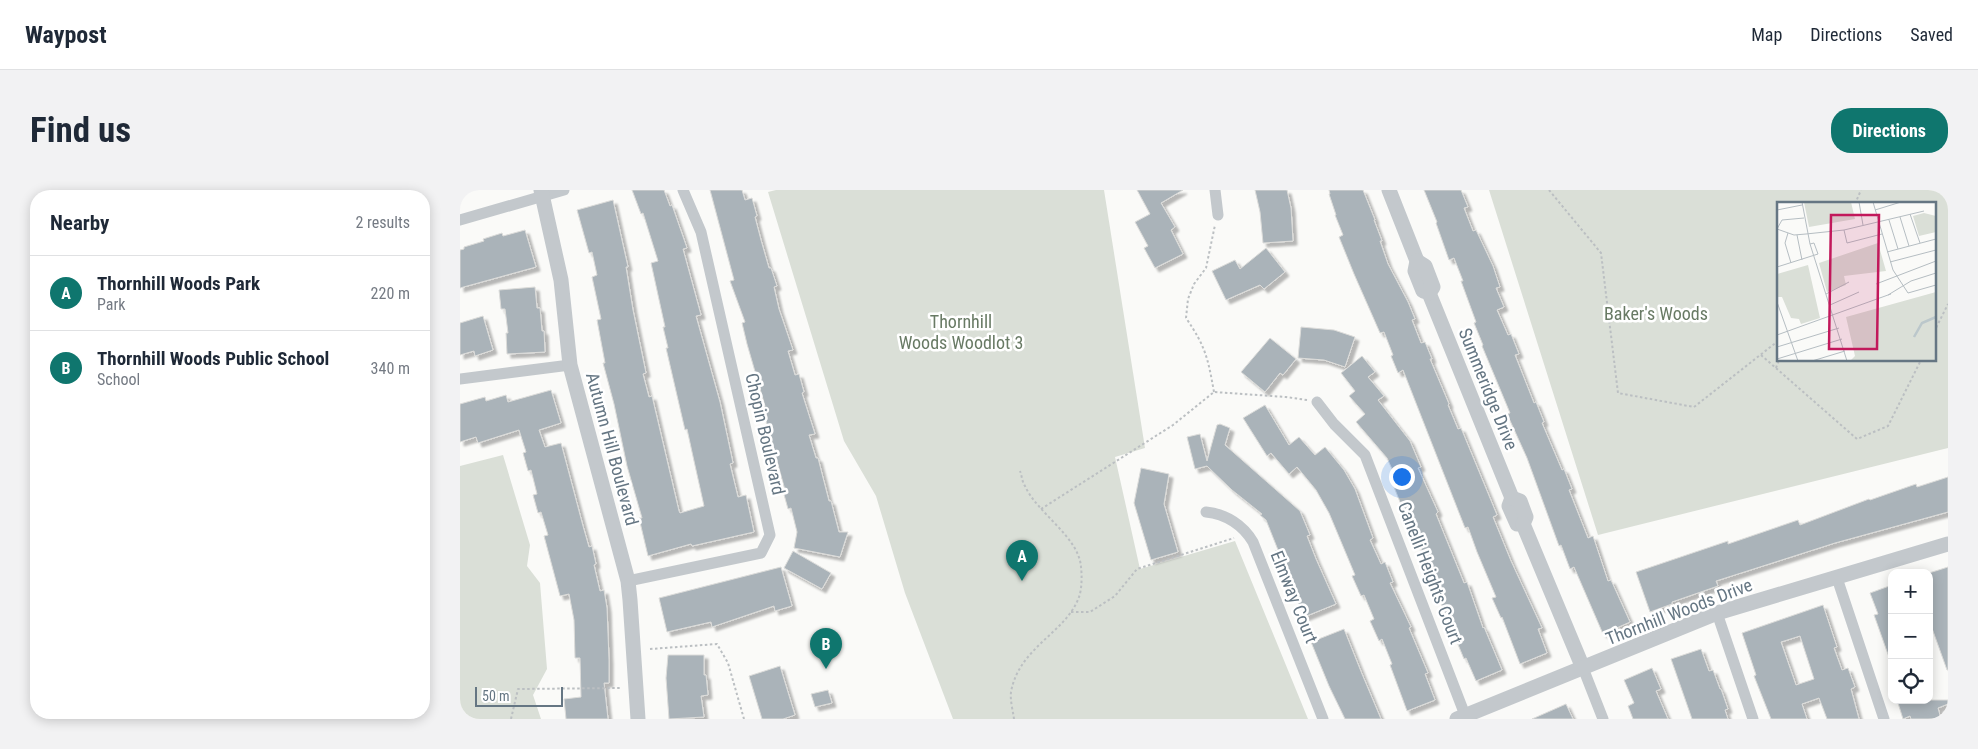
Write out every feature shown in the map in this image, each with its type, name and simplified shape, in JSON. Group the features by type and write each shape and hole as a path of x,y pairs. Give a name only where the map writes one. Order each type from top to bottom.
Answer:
{"street":[{"path":"460,220 542,193 564,190"},
{"name":"Chopin Boulevard","path":"628,582 761,554 770,536 701,232 683,190"},
{"path":"1216,190 1218,215"},
{"name":"Summeridge Drive","path":"1389,190 1416,261 1415,271 1423,291 1429,293 1512,498 1510,506 1513,515 1517,524 1522,524 1583,668 1602,719"},
{"name":"Autumn Hill Boulevard","path":"542,193 561,280 570,364 628,582 638,719"},
{"path":"460,379 570,364"},
{"name":"Canelli Heights Court","path":"1317,402 1334,424 1365,455 1461,717"},
{"name":"Elmway Court","path":"1206,512 1234,521 1253,542 1323,719"},
{"name":"Thornhill Woods Drive","path":"1461,717 1717,614 1948,544"},
{"path":"1837,578 1884,719"},
{"path":"1717,614 1753,719"}],"path":[{"path":"1549,190 1601,253 1618,393 1694,406 1777,342"},
{"path":"1855,202 1862,190"},
{"path":"1214,392 1208,357 1199,337 1186,318 1188,299 1194,284 1206,268 1210,241 1218,215"},
{"path":"1936,328 1948,304"},
{"path":"1761,355 1857,439 1888,426 1920,361"},
{"path":"1776,368 1779,361"},
{"path":"1040,509 1173,425 1214,392 1286,397 1317,402"},
{"path":"1014,719 1011,694 1016,674 1034,649 1071,612 1079,596 1081,565 1072,542 1040,509 1024,486 1020,472"},
{"path":"1071,612 1090,612 1115,596 1136,569 1234,538"},
{"path":"650,649 717,644 728,663 744,719"},
{"path":"511,719 518,689 620,688"}],"green space":[{"name":"Thornhill Woods Woodlot 3","path":"776,190 1104,190 1145,448 1115,457 1140,569 1235,541 1308,719 953,719 905,593 876,496 844,441 768,192"},
{"name":"Baker's Woods","path":"1489,190 1948,190 1948,448 1598,535"},
{"path":"503,455 530,545 527,566 540,583 547,669 533,695 541,719 460,719 460,466"}],"building":[{"path":"632,190 664,190 670,206 672,205 687,248 683,249 701,315 696,316 720,402 733,463 730,464 738,497 746,495 754,532 692,546 691,544 648,556 639,518 642,518 627,466 603,363 605,363 597,320 601,319 592,277 597,275 592,252 589,253 577,210 613,200 628,267 626,267 633,310 646,373 643,374 649,397 652,396 679,511 680,513 704,506 666,348 668,348 663,327 665,327 651,263 658,261 643,213 641,214"},
{"path":"710,190 742,190 745,200 752,198 761,240 769,268 771,268 777,286 774,287 779,309 793,350 788,351 795,375 799,374 804,392 802,393 815,434 809,435 816,458 818,458 839,532 848,532 840,557 794,548 797,532 791,508 788,509 783,491 785,490 762,407 765,406 742,323 745,322 730,281 734,280"},
{"path":"1137,190 1183,190 1161,203 1175,227 1171,230 1183,254 1155,268 1144,248 1148,246 1135,222 1150,214"},
{"path":"1255,190 1287,190 1291,208 1293,241 1263,243 1260,212"},
{"path":"1329,190 1363,190 1375,220 1388,264 1408,302 1415,319 1412,320 1421,343 1425,342 1448,405 1458,429 1461,428 1497,515 1493,517 1511,561 1542,628 1538,629 1547,653 1520,664 1502,617 1492,598 1496,597 1468,527 1465,528 1403,370 1398,373 1384,332 1380,333 1339,237 1343,235 1335,215"},
{"path":"1424,190 1461,190 1468,207 1464,208 1473,231 1476,230 1493,266 1500,287 1496,288 1504,307 1497,310 1508,335 1511,334 1519,354 1515,355 1534,403 1536,402 1544,422 1542,423 1572,489 1569,490 1588,538 1593,536 1608,581 1611,580 1630,622 1603,634 1574,567 1570,569 1561,545 1559,546 1527,458 1507,414 1510,413 1482,346 1474,323 1476,322 1461,281 1463,281 1454,258 1449,260"},
{"path":"525,230 536,267 460,288 460,250 484,241 483,239 502,233 503,236"},
{"path":"1266,248 1285,272 1264,289 1260,285 1226,300 1212,271 1235,260 1240,269"},
{"path":"535,287 537,308 540,308 542,331 544,331 545,352 507,354 506,333 508,333 505,309 501,309 499,290"},
{"path":"483,316 493,350 475,356 474,351 460,355 460,323"},
{"path":"1301,327 1334,330 1355,337 1345,367 1324,360 1298,358"},
{"path":"1270,338 1296,359 1283,375 1280,373 1265,392 1241,372"},
{"path":"1362,356 1375,372 1368,377 1384,396 1378,400 1410,441 1421,467 1418,468 1438,512 1436,514 1464,583 1467,582 1483,628 1502,670 1476,681 1466,658 1464,659 1437,594 1420,546 1418,547 1392,482 1397,480 1387,458 1356,422 1365,414 1349,396 1355,391 1341,373"},
{"path":"551,390 561,423 539,430 545,447 561,443 589,547 592,546 600,591 604,590 607,608 609,683 604,683 608,719 566,719 564,699 581,697 580,658 575,658 574,620 569,594 560,596 544,536 548,535 541,512 538,513 533,495 537,494 531,470 528,471 523,453 526,452 519,430 478,443 476,437 460,442 460,404 485,397 486,401 506,395 508,402"},
{"path":"1265,405 1289,445 1299,437 1315,455 1325,447 1344,470 1355,489 1373,538 1370,540 1381,564 1385,562 1393,582 1390,583 1411,627 1409,628 1428,673 1425,674 1435,700 1407,711 1390,665 1392,664 1382,639 1379,641 1370,621 1374,619 1364,595 1361,596 1352,576 1355,575 1329,513 1316,490 1297,467 1289,474 1271,453 1267,456 1243,418"},
{"path":"1220,424 1230,428 1225,445 1300,511 1310,535 1307,536 1336,604 1304,617 1286,571 1283,572 1275,551 1278,550 1266,520 1260,515 1262,514 1232,490 1207,466 1195,469 1187,437 1200,434 1207,461 1217,425"},
{"path":"1141,468 1169,474 1164,504 1178,552 1151,560 1134,503"},
{"path":"1948,477 1948,512 1835,543 1716,581 1718,586 1650,612 1636,572 1728,541 1728,544 1798,520 1800,525 1869,499 1916,484 1917,487"},
{"path":"793,551 831,573 822,589 784,568"},
{"path":"781,567 792,606 775,611 774,606 712,627 711,622 667,632 659,598"},
{"path":"1948,567 1948,670 1933,631 1933,572"},
{"path":"1888,586 1888,654 1874,615 1878,614 1870,593"},
{"path":"1823,605 1837,647 1834,648 1842,670 1848,668 1855,687 1851,689 1859,719 1827,719 1819,698 1802,704 1807,719 1771,719 1754,676 1756,675 1742,633","holes":["1800,636 1814,679 1796,685 1781,642"]},
{"path":"1344,629 1381,719 1345,719 1329,686 1311,642"},
{"path":"1701,649 1709,671 1713,670 1721,689 1728,709 1725,710 1728,719 1692,719 1671,659"},
{"path":"668,655 704,655 704,675 706,675 708,695 701,696 704,717 669,719 666,678"},
{"path":"780,666 795,715 783,719 762,719 749,676"},
{"path":"1652,668 1661,689 1656,691 1668,719 1633,719 1628,706 1634,703 1624,680"},
{"path":"828,690 832,703 815,707 811,694"},
{"path":"1933,700 1948,700 1948,704 1938,708 1941,719 1911,719 1910,716 1903,719 1898,704 1933,704"},
{"path":"1566,704 1573,719 1532,719"}],"place":[{"name":"Thornhill Woods Park","path":"1022,581"},
{"name":"Thornhill Woods Public School","path":"826,669"}]}
